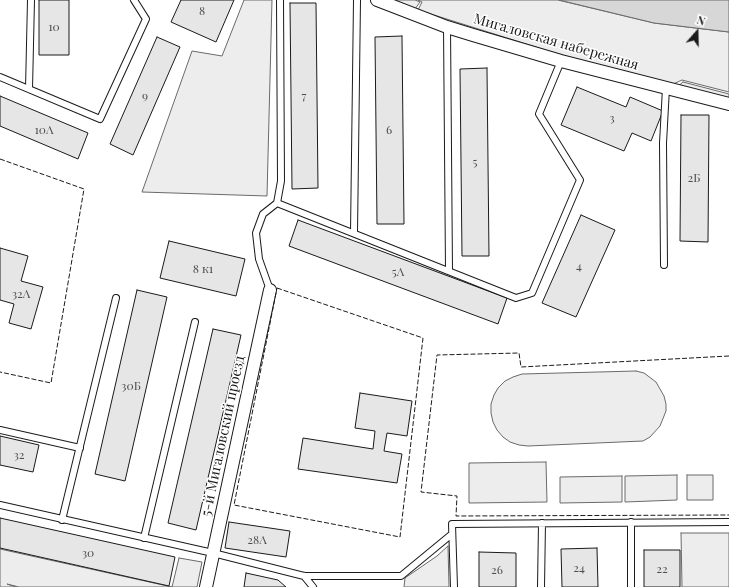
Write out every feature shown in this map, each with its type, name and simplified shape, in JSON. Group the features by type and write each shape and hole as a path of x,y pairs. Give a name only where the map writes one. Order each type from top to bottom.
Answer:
{"street":[{"name":"Мигаловская набережная","path":"377,0 446,27 561,61 729,104"},
{"name":"5-й Мигаловский проезд","path":"206,587 270,290"}],"lane":[{"path":"29,89 31,0"},
{"path":"0,77 100,119 146,19 134,0"},
{"path":"270,290 259,259 256,233 263,214 277,203 281,181 280,0"},
{"path":"354,233 357,0"},
{"path":"446,27 449,271"},
{"path":"277,203 516,298 532,292 580,180 539,114 561,61"},
{"path":"664,265 663,143 666,88"},
{"path":"62,520 116,298"},
{"path":"144,538 195,322"},
{"path":"0,430 80,448"},
{"path":"0,505 213,553 304,576 401,576 452,534"},
{"path":"631,522 631,587"},
{"path":"454,587 452,524 729,522"},
{"path":"541,587 542,523"},
{"path":"304,576 313,587"}],"shaded area":[{"path":"244,0 272,0 267,196 142,192 192,51 222,56"},
{"path":"390,0 415,0 420,2 415,9"},
{"path":"418,0 558,0 654,23 729,32 729,92 682,80 671,85 561,55 418,10 422,2"},
{"path":"559,0 729,0 729,32 654,23"},
{"path":"683,82 729,94 729,102 676,88"},
{"path":"636,371 644,373 656,382 664,396 666,404 666,411 660,426 650,437 643,441 528,446 519,445 510,442 503,437 493,422 491,404 494,395 505,381 513,377 522,374"},
{"path":"546,462 547,502 469,503 469,463"},
{"path":"677,475 677,500 625,502 625,476"},
{"path":"687,475 713,475 713,500 687,500"},
{"path":"622,476 622,502 560,503 560,477"},
{"path":"681,533 729,533 729,587 682,587"},
{"path":"448,546 449,587 404,587 405,578 437,556"},
{"path":"0,549 172,587 19,587 7,584 16,587 0,587"},
{"path":"179,558 202,562 197,587 172,587"}],"building":[{"path":"39,0 69,0 69,55 39,55"},
{"path":"181,0 234,0 216,42 171,22"},
{"path":"290,3 316,3 318,188 292,189"},
{"path":"402,36 404,224 377,224 375,37"},
{"path":"157,37 180,47 133,155 110,144"},
{"path":"487,68 489,256 462,256 460,69"},
{"path":"577,87 626,107 630,97 663,111 651,141 632,133 624,151 561,125"},
{"path":"0,96 88,133 78,159 0,126"},
{"path":"681,115 709,115 708,242 680,241"},
{"path":"581,215 615,230 576,317 542,303"},
{"path":"298,220 507,298 498,324 289,246"},
{"path":"169,241 245,259 236,296 160,278"},
{"path":"0,248 28,256 21,281 43,287 31,329 9,323 14,304 0,300"},
{"path":"137,290 167,297 125,481 95,474"},
{"path":"213,329 241,335 196,530 168,523"},
{"path":"360,393 412,401 407,436 387,433 384,451 402,454 397,483 298,469 303,438 373,449 375,431 355,428"},
{"path":"0,436 39,445 33,472 0,465"},
{"path":"0,518 175,557 169,586 0,548"},
{"path":"229,522 290,531 286,557 225,548"},
{"path":"597,548 598,587 562,587 561,549"},
{"path":"644,550 680,550 680,587 644,587"},
{"path":"479,552 516,553 516,587 479,587"},
{"path":"246,573 278,580 286,587 244,587"}],"fence":[{"path":"0,159 84,189 51,383 0,372"},
{"path":"277,288 423,338 400,537 234,505 277,288"},
{"path":"729,356 521,367 519,353 437,355 421,492 457,496 456,516 729,515"}]}
